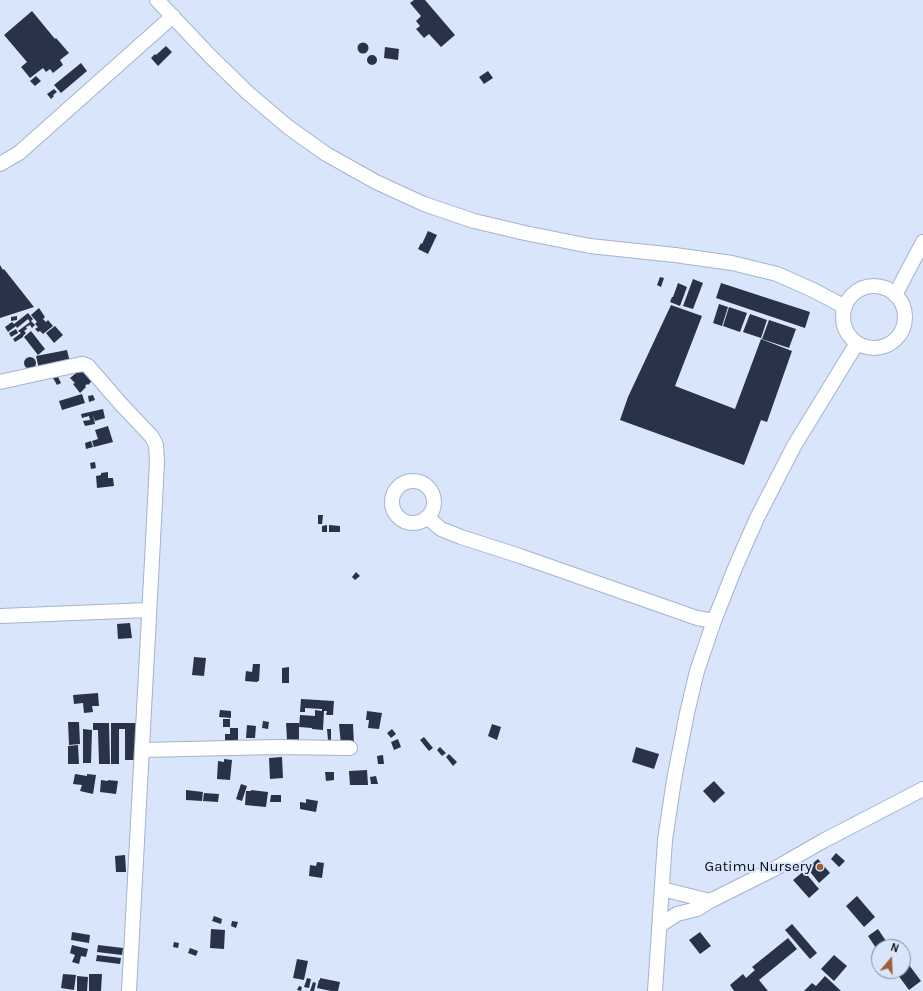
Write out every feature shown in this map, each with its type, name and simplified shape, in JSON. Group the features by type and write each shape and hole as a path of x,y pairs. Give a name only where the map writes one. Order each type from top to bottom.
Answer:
{"street":[{"path":"158,0 210,56 248,93 288,127 326,154 376,182 424,204 474,221 590,246 732,263 777,274 845,307"},
{"path":"0,164 19,153 173,16"},
{"path":"895,294 923,242"},
{"path":"876,287 886,289 895,294 902,303 905,312 905,322 902,332 887,346 877,348 866,347 857,343 850,336 845,327 845,307 857,292 866,288 876,287"},
{"path":"655,991 665,840 675,772 697,671 714,621 757,518 794,446 857,343"},
{"path":"0,382 77,365 83,364 88,366 152,437 156,445 157,462 129,991"},
{"path":"427,517 441,529 697,618 714,621"},
{"path":"0,616 149,610"},
{"path":"142,750 275,747 350,748"},
{"path":"659,926 677,914 697,909 923,789"},
{"path":"662,889 710,901"}],"building":[{"path":"414,0 425,0 455,35 441,47 429,34 424,38 416,29 420,26 416,21 421,16 410,3"},
{"path":"32,11 55,39 56,38 69,53 60,60 63,65 53,73 50,69 46,72 43,68 30,78 21,67 27,62 4,35"},
{"path":"363,42 367,44 369,48 367,52 363,54 359,52 357,48 359,44"},
{"path":"166,46 172,52 158,66 151,58"},
{"path":"385,47 399,49 398,60 384,58"},
{"path":"370,55 374,55 376,56 376,64 370,65 367,62 367,58"},
{"path":"81,63 87,71 61,93 54,85"},
{"path":"488,71 493,78 484,84 479,77"},
{"path":"36,76 41,81 35,86 30,81"},
{"path":"54,89 57,92 51,99 47,94"},
{"path":"428,231 437,235 428,254 418,249"},
{"path":"0,265 3,270 4,269 34,307 0,318"},
{"path":"660,277 664,278 661,287 657,285"},
{"path":"693,279 703,283 693,309 683,306"},
{"path":"678,283 687,287 680,306 670,302"},
{"path":"721,283 810,312 805,328 716,298"},
{"path":"719,304 728,307 722,326 713,323"},
{"path":"671,305 702,316 675,386 735,409 761,339 792,351 767,422 761,420 744,465 620,420 628,397"},
{"path":"729,307 747,313 740,332 723,326"},
{"path":"39,308 45,317 43,319 46,322 48,320 53,326 43,334 35,329 38,327 35,324 37,322 31,315"},
{"path":"28,313 33,319 31,321 35,325 32,328 30,325 26,327 27,329 24,331 26,333 15,342 13,339 21,333 18,331 30,322 28,319 17,328 16,326 8,332 5,327 12,322 14,324"},
{"path":"750,314 767,320 761,338 743,332"},
{"path":"17,316 17,320 11,321 11,317"},
{"path":"769,320 796,329 789,348 762,339"},
{"path":"55,326 63,335 54,343 46,333"},
{"path":"16,329 18,333 11,337 9,333"},
{"path":"31,331 45,349 38,355 24,337"},
{"path":"67,350 70,362 39,369 36,356"},
{"path":"28,357 32,357 36,363 32,369 28,369 24,365 24,361"},
{"path":"81,369 92,381 85,386 86,387 80,393 73,384 75,383 70,378"},
{"path":"57,375 61,383 57,385 53,378"},
{"path":"82,394 85,403 62,410 59,401"},
{"path":"93,395 95,400 89,402 88,396"},
{"path":"103,409 105,418 95,421 93,415 95,424 85,426 83,421 90,420 89,416 82,418 81,414"},
{"path":"108,426 113,442 94,447 92,441 98,439 95,430"},
{"path":"91,441 93,447 86,449 85,443"},
{"path":"95,462 96,468 91,469 90,463"},
{"path":"108,472 108,478 113,478 114,486 97,488 96,476 101,475 101,473"},
{"path":"318,515 323,515 322,524 318,524"},
{"path":"327,525 327,532 322,532 322,526"},
{"path":"329,525 340,526 340,532 329,532"},
{"path":"356,572 360,576 355,580 352,577"},
{"path":"130,623 132,638 118,639 117,624"},
{"path":"194,657 206,658 204,676 192,675"},
{"path":"253,664 260,664 259,681 245,681 246,671 252,672"},
{"path":"289,667 289,683 282,683 282,668"},
{"path":"98,693 99,706 92,706 93,712 84,713 83,703 74,704 73,695"},
{"path":"301,699 334,701 333,715 326,715 327,711 324,711 323,730 299,727 300,715 315,716 315,710 322,711 322,709 305,708 305,712 300,712"},
{"path":"220,710 231,711 231,718 219,717"},
{"path":"367,711 382,713 379,729 368,728 369,720 366,720"},
{"path":"223,719 230,719 230,727 223,727"},
{"path":"263,721 269,722 268,729 262,728"},
{"path":"68,722 79,722 80,744 69,745"},
{"path":"93,723 109,723 110,764 99,764 98,730 93,730"},
{"path":"111,723 136,723 136,760 125,760 125,729 119,729 119,764 111,764"},
{"path":"286,723 299,723 299,740 287,740"},
{"path":"339,724 353,724 354,745 341,745"},
{"path":"492,724 501,727 497,740 488,736"},
{"path":"247,725 256,726 255,738 246,738"},
{"path":"230,728 238,728 238,744 230,744 230,741 225,741 225,734 230,734"},
{"path":"83,729 92,730 91,763 83,763"},
{"path":"327,729 331,729 331,740 328,740"},
{"path":"392,729 396,734 391,738 387,733"},
{"path":"424,737 433,748 429,751 420,740"},
{"path":"398,739 401,747 394,750 391,742"},
{"path":"78,745 79,764 68,764 68,746"},
{"path":"440,747 446,753 442,756 437,750"},
{"path":"636,747 659,754 654,769 632,762"},
{"path":"449,754 457,762 453,766 446,757"},
{"path":"383,755 384,764 378,764 377,756"},
{"path":"282,757 283,778 270,779 269,758"},
{"path":"224,759 232,760 230,780 217,779 218,761 224,762"},
{"path":"367,770 368,785 350,785 349,771"},
{"path":"325,772 334,772 334,780 326,781"},
{"path":"75,774 87,776 87,774 96,775 93,794 80,791 82,785 73,784"},
{"path":"376,776 378,784 371,784 370,777"},
{"path":"101,780 118,781 116,794 100,792"},
{"path":"714,781 725,793 714,803 703,791"},
{"path":"241,784 247,786 242,801 236,799"},
{"path":"186,790 203,792 202,801 186,800"},
{"path":"251,790 268,792 266,807 245,805 246,791"},
{"path":"204,793 219,794 218,802 203,801"},
{"path":"271,795 281,795 281,802 270,802"},
{"path":"306,799 318,801 316,812 300,809 300,802 306,803"},
{"path":"836,853 845,861 839,867 831,859"},
{"path":"125,855 126,872 116,872 115,856"},
{"path":"818,859 830,873 819,883 807,868"},
{"path":"317,862 324,863 322,878 309,876 310,865 316,866"},
{"path":"804,871 819,889 809,898 793,880"},
{"path":"857,896 875,917 864,927 846,906"},
{"path":"214,916 222,919 221,924 212,921"},
{"path":"232,921 238,922 236,928 231,926"},
{"path":"792,924 817,953 810,959 785,930"},
{"path":"211,929 225,930 224,949 210,948"},
{"path":"878,929 885,939 871,939 871,940 868,936"},
{"path":"72,932 90,935 89,943 71,940"},
{"path":"700,932 711,946 700,954 689,940"},
{"path":"788,938 797,949 759,980 768,991 734,991 730,985 743,974 746,978 755,970 752,967"},
{"path":"174,942 179,943 178,948 173,947"},
{"path":"72,945 88,949 86,957 81,956 79,964 72,962 75,955 70,953"},
{"path":"98,945 123,948 122,955 97,952"},
{"path":"190,948 198,951 196,956 188,953"},
{"path":"97,955 121,958 120,964 96,961"},
{"path":"834,955 847,966 834,981 821,969"},
{"path":"297,959 308,961 304,980 293,978"},
{"path":"911,968 921,981 909,990 901,979 911,979"},
{"path":"63,974 76,975 74,990 61,988"},
{"path":"89,974 102,974 101,991 89,991"},
{"path":"77,976 88,977 87,991 77,991"},
{"path":"825,976 841,991 804,991 812,983 816,986"},
{"path":"307,978 311,979 309,988 304,987"},
{"path":"320,978 340,982 338,991 317,988"},
{"path":"313,982 316,983 314,991 310,991"},
{"path":"299,986 302,987 301,991 297,990"}],"place":[{"name":"Gatimu Nursery","path":"820,867"}]}
